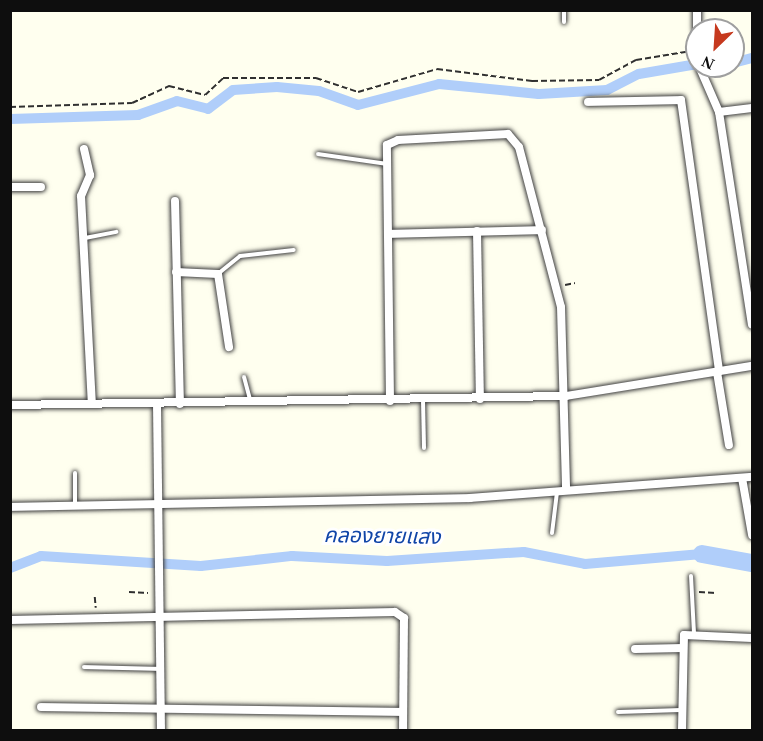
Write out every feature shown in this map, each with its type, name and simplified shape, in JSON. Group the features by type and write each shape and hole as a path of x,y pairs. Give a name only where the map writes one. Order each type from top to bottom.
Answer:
{"street":[{"path":"704,78 719,112 753,324"},
{"path":"588,102 681,100 729,445"},
{"path":"719,112 753,108"},
{"path":"390,401 387,164 391,141 508,134 519,147 561,308 566,396 562,489"},
{"path":"84,150 90,175 81,196 92,404"},
{"path":"10,187 41,187"},
{"path":"175,201 180,404"},
{"path":"388,234 542,230"},
{"path":"477,231 480,399"},
{"path":"176,272 218,274 229,347"},
{"path":"10,405 390,401 566,396 753,366"},
{"path":"158,404 162,556 161,730"},
{"path":"10,507 470,498 562,489 753,477"},
{"path":"742,478 753,535"},
{"path":"10,620 401,614 403,730"},
{"path":"682,730 684,635 753,638"},
{"path":"635,649 683,648"},
{"path":"41,707 162,711 403,712"}],"lane":[{"path":"564,10 564,22"},
{"path":"318,154 387,164"},
{"path":"85,238 116,232"},
{"path":"218,274 240,256 294,250"},
{"path":"244,377 252,403"},
{"path":"423,400 424,448"},
{"path":"75,473 75,506"},
{"path":"552,533 562,489"},
{"path":"691,576 694,634"},
{"path":"84,667 163,669"},
{"path":"618,712 682,710"}],"path":[{"path":"10,107 132,103 170,86 205,95 222,78 316,78 358,92 437,69 532,81 599,80 636,60 685,52"},
{"path":"129,592 161,594"},
{"path":"692,592 716,592"},
{"path":"95,597 97,618"}],"waterway":[{"path":"745,60 752,58"},
{"path":"10,119 138,115 177,101 208,109 233,90 277,87 319,91 358,105 439,84 539,94 607,90 639,74 685,66"},
{"name":"คลองยายแสง","path":"10,568 41,556 201,566 292,556 387,561 524,552 585,564 702,554"},
{"name":"คลองยายแสง","path":"702,554 752,563"}]}
